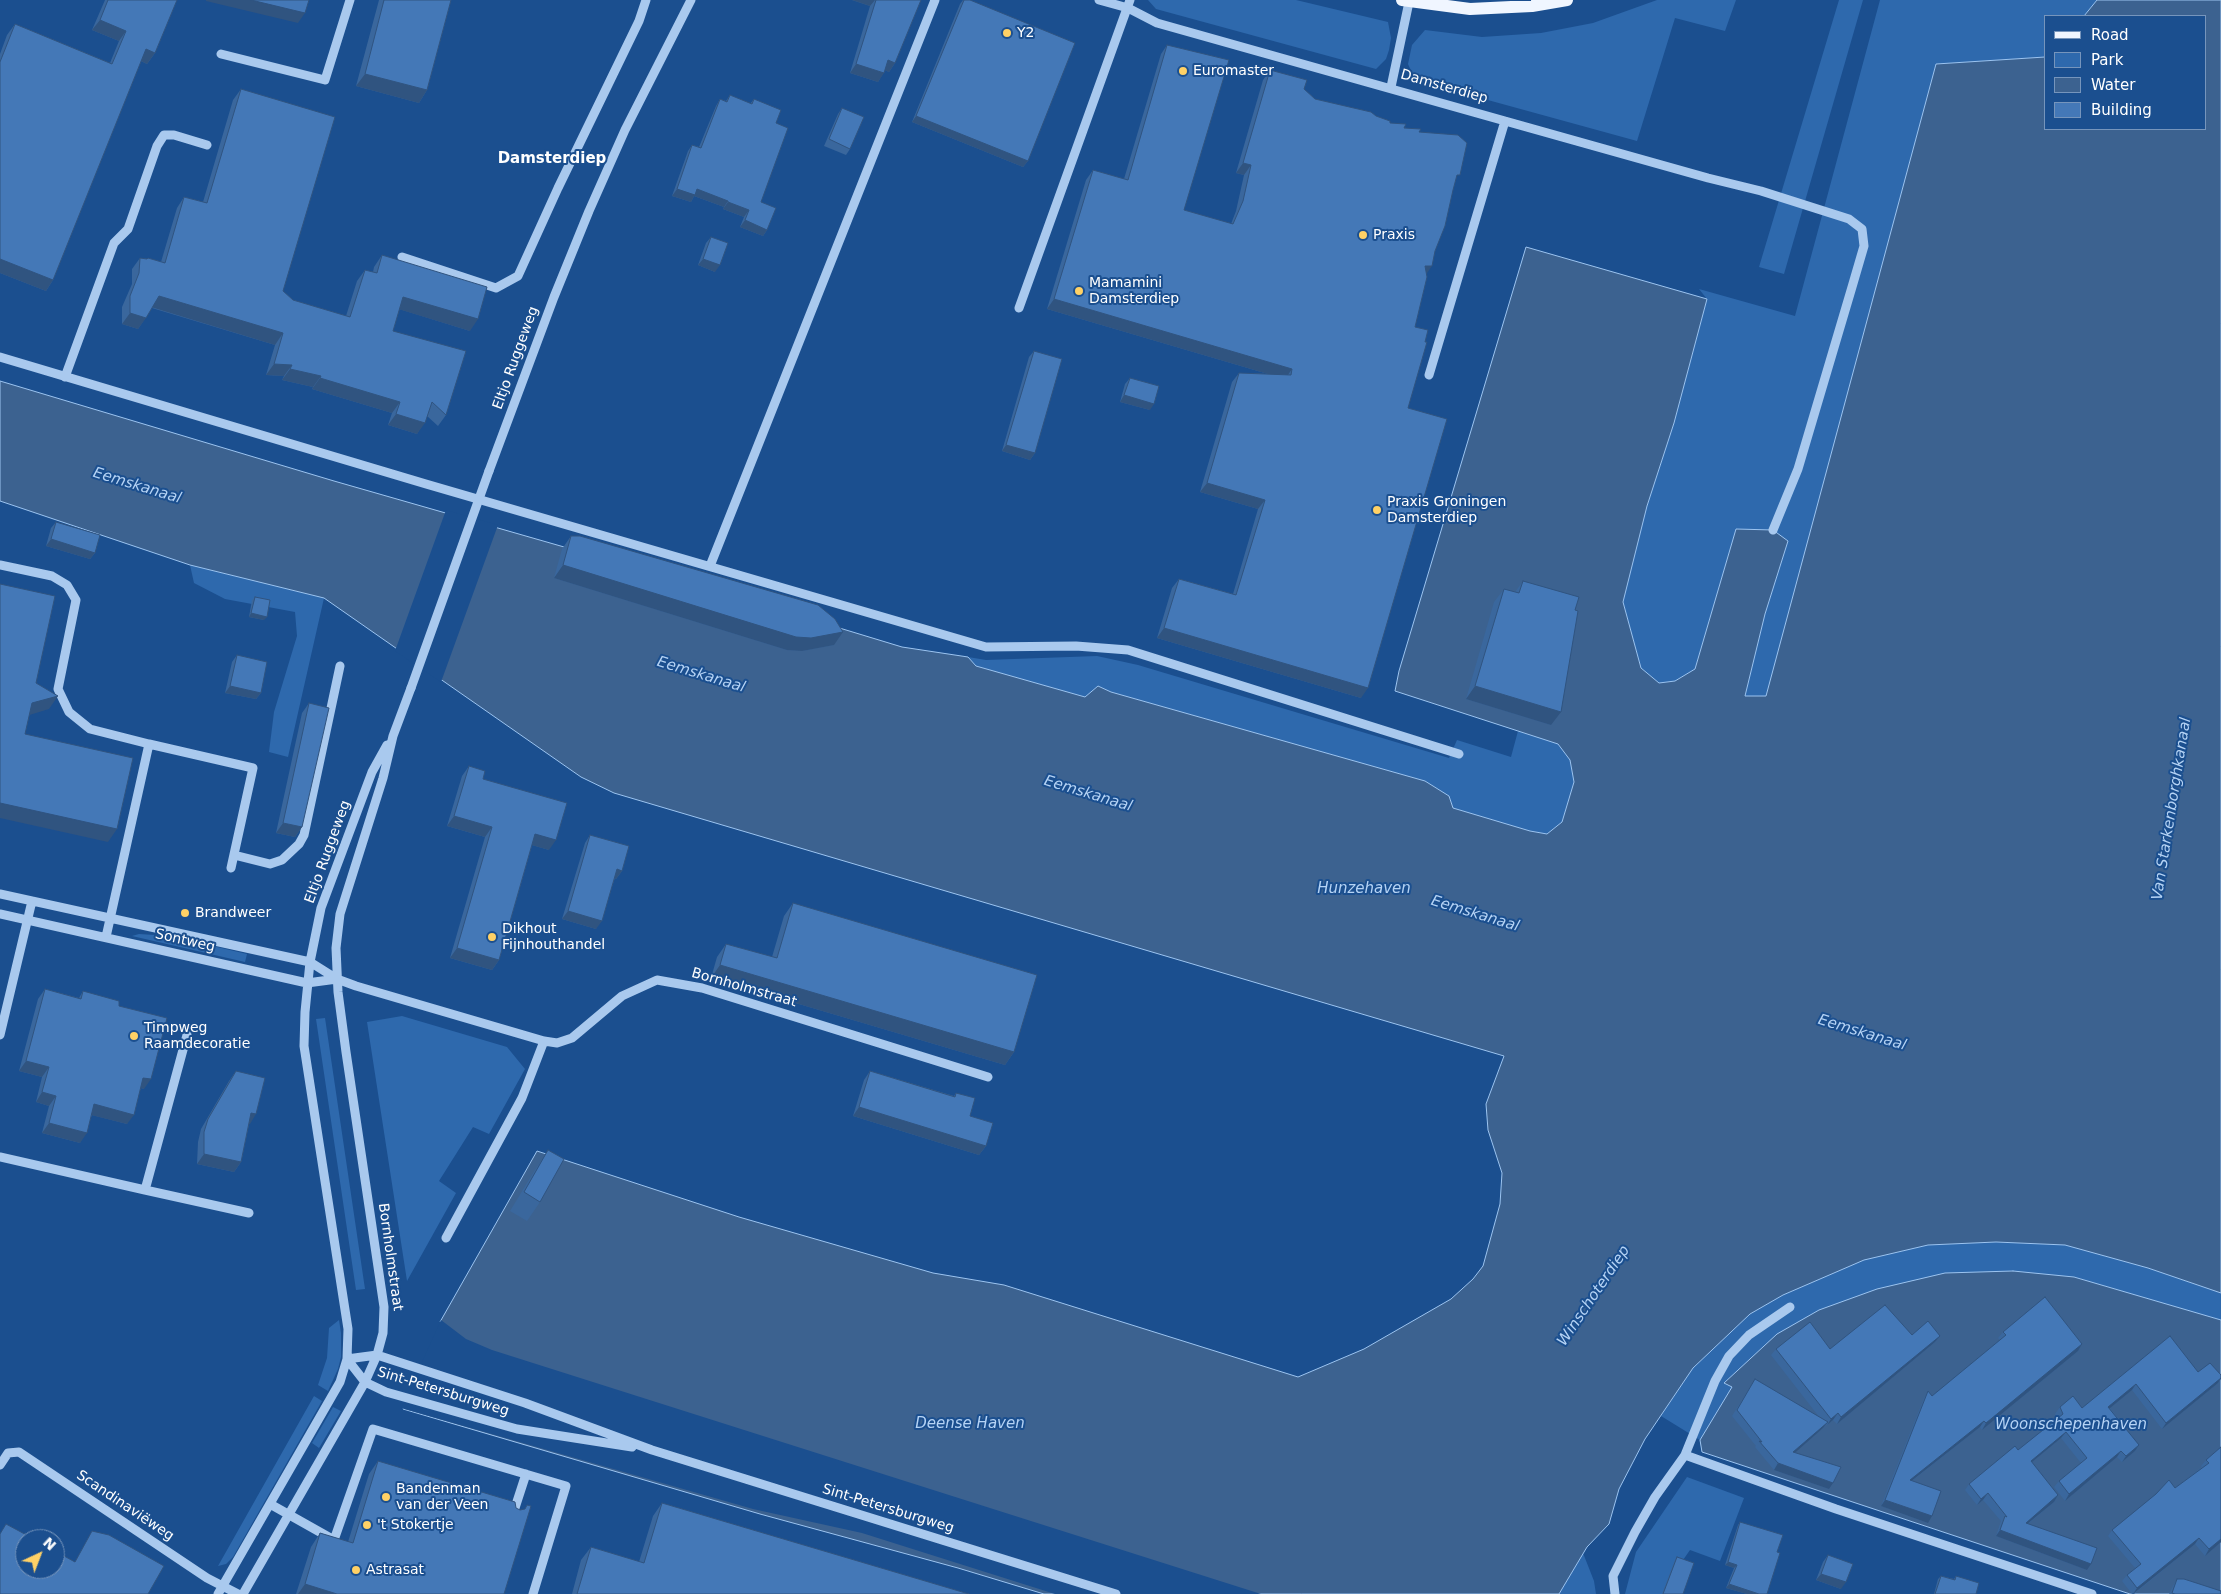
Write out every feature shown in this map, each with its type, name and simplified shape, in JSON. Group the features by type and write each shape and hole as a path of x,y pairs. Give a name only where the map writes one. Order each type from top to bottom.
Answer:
{"main road":[{"path":"1406,1 1470,9 1501,9 1568,0"}],"street":[{"path":"221,54 325,80 350,0"},
{"path":"402,257 496,288 518,276 558,188 640,21 646,0"},
{"name":"Eltjo Ruggeweg","path":"307,983 322,906 372,772 392,736 411,688 554,297 625,130 690,0"},
{"path":"710,566 935,0"},
{"name":"Damsterdiep","path":"1098,0 1129,4 1157,23 1391,87 1708,178 1761,191 1849,219 1862,229 1864,246 1798,469 1773,530"},
{"path":"1391,87 1406,1"},
{"path":"1019,308 1129,4"},
{"path":"1429,376 1505,120"},
{"path":"65,377 114,243 128,229 157,146 164,135 174,135 208,145"},
{"path":"0,357 426,484 986,647 1076,646 1128,650 1459,754"},
{"path":"0,565 52,576 67,585 76,600 58,689 69,712 90,729 253,768 231,868"},
{"path":"234,855 270,864 282,860 299,844 304,835 340,666"},
{"name":"Eltjo Ruggeweg","path":"337,979 336,948 340,914 384,778 392,736"},
{"path":"106,937 149,744"},
{"name":"Sontweg","path":"0,894 310,962 337,979 544,1041"},
{"path":"0,1035 32,901"},
{"name":"Sontweg","path":"0,914 307,983 337,979"},
{"name":"Bornholmstraat","path":"242,1594 364,1382 377,1355 383,1333 384,1307 337,979"},
{"name":"Bornholmstraat","path":"544,1041 557,1043 572,1038 622,996 657,980 702,988 988,1078"},
{"path":"220,1590 340,1382 347,1359 348,1329 304,1046 307,983"},
{"path":"144,1190 187,1034"},
{"path":"446,1238 522,1098 544,1041"},
{"path":"0,1157 249,1213"},
{"path":"1615,1594 1613,1576 1655,1497 1685,1455 1715,1381 1730,1356 1749,1335 1790,1307"},
{"name":"Sint-Petersburgweg","path":"652,1450 517,1429 386,1392 364,1382 347,1359 377,1355 525,1403 652,1450 1116,1594"},
{"path":"270,1504 334,1540 373,1429 566,1486 532,1594"},
{"name":"Scandinaviëweg","path":"0,1465 8,1453 19,1452 220,1590 238,1594"},
{"path":"1685,1455 1836,1509 2092,1594"},
{"path":"512,1517 526,1474"}],"green space":[{"path":"1148,0 1296,0 1388,22 1391,38 1389,50 1386,59 1376,69 1156,9"},
{"path":"1657,0 1736,0 1725,31 1675,18 1637,141 1415,80 1408,64 1412,45 1425,30 1482,37 1541,33 1593,23"},
{"path":"1839,0 1863,0 1784,274 1759,267"},
{"path":"1880,0 2097,0 2085,15 2044,15 2044,57 1936,64 1767,696 1745,696 1765,614 1788,541 1736,529 1695,669 1675,681 1659,683 1641,668 1623,602 1647,506 1674,423 1707,299 1699,289 1795,316"},
{"path":"190,565 324,598 288,757 269,752 274,712 297,636 295,612 225,599 194,583"},
{"path":"1097,656 1138,665 1449,758 1457,740 1511,757 1518,731 1558,744 1570,760 1574,782 1562,822 1547,834 1530,831 1453,808 1449,796 1425,781 1111,692 1098,686 1085,697 976,666 968,657 986,660"},
{"path":"139,934 170,936 247,954 245,962 132,936"},
{"path":"402,1016 507,1047 525,1069 489,1134 473,1127 439,1181 456,1193 407,1281 367,1022"},
{"path":"325,1018 365,1289 356,1290 316,1019"},
{"path":"1996,1242 2065,1245 2148,1268 2221,1293 2221,1320 2074,1277 1725,1383 1733,1387 1700,1440 1661,1416 1693,1368 1750,1314 1783,1295 1863,1260 1928,1245"},
{"path":"339,1320 341,1357 328,1391 318,1385 327,1358 329,1328"},
{"path":"314,1396 322,1401 233,1557 226,1564 218,1566"},
{"path":"333,1407 341,1411 319,1448 312,1443"},
{"path":"1687,1477 1744,1498 1720,1561 1690,1550 1674,1573 1679,1594 1625,1594 1636,1552"},
{"path":"1583,1553 1594,1581 1596,1594 1559,1594"}],"water":[{"path":"2097,0 2221,0 2221,1293 2148,1268 2065,1245 1996,1242 1928,1245 1864,1260 1783,1295 1750,1314 1693,1368 1645,1439 1619,1489 1609,1524 1587,1547 1559,1594 1044,1594 958,1568 760,1514 403,1409 442,1324 440,1322 537,1151 739,1217 933,1273 1004,1285 1298,1377 1364,1349 1451,1299 1473,1279 1483,1266 1500,1204 1502,1173 1488,1130 1486,1104 1504,1056 614,793 581,777 324,598 190,565 0,501 0,381 334,481 721,592 902,647 968,657 976,666 1085,697 1098,686 1111,692 1425,781 1449,796 1453,808 1530,831 1547,834 1562,822 1574,782 1570,760 1558,744 1395,691 1399,671 1526,247 1707,299 1674,423 1647,506 1623,602 1641,668 1659,683 1675,681 1695,669 1736,529 1773,530 1788,541 1765,614 1745,696 1766,696 1936,64 2044,57 2044,130 2206,130 2206,15 2085,15"},
{"name":"Woonschepenhaven","path":"2013,1271 2074,1277 2221,1320 2221,1594 2130,1594 1702,1452 1700,1440 1732,1387 1724,1383 1777,1334 1819,1310 1877,1289 1945,1273"}],"pier":[{"path":"446,510 498,525 441,682 395,651"},
{"path":"441,1320 466,1339 492,1350 1261,1594 1055,1594 862,1533 753,1509 401,1408"}],"building":[{"path":"108,0 177,0 155,53 146,49 53,280 0,259 0,62 15,24 112,64 126,31 100,20"},
{"path":"251,0 309,0 305,13"},
{"path":"384,0 451,0 427,90 365,74"},
{"path":"876,0 921,0 895,63 888,60 884,73 856,64"},
{"path":"964,0 970,0 1075,43 1028,161 916,116"},
{"path":"1167,45 1229,60 1184,210 1233,224 1243,201 1251,165 1243,163 1270,70 1307,80 1304,89 1315,99 1371,112 1390,121 1390,123 1406,124 1404,128 1421,129 1419,132 1458,135 1467,143 1460,175 1457,175 1445,226 1435,251 1432,266 1425,266 1427,277 1415,327 1428,330 1425,342 1427,342 1408,408 1447,419 1368,688 1164,628 1179,579 1236,595 1265,500 1207,483 1239,373 1291,375 1292,369 1054,299 1093,170 1128,180"},
{"path":"241,89 335,117 283,291 293,300 350,317 365,270 377,273 382,255 487,287 478,319 403,297 393,331 466,351 446,415 432,402 425,423 396,414 400,402 320,378 321,376 290,369 292,365 274,364 283,333 159,296 146,318 130,313 130,296 139,273 140,258 148,258 165,263 184,197 207,203"},
{"path":"730,95 752,104 754,99 781,110 776,123 788,128 761,202 776,208 767,230 745,220 749,210 697,189 695,195 677,189 692,145 701,148 720,99 727,102"},
{"path":"842,108 864,117 850,149 829,139"},
{"path":"711,237 728,243 720,265 703,259"},
{"path":"1034,351 1062,359 1035,453 1006,445"},
{"path":"1130,378 1159,386 1154,404 1124,395"},
{"path":"56,522 100,535 95,553 51,539"},
{"path":"571,536 580,536 818,605 835,619 843,632 811,638 796,637 563,565"},
{"path":"1523,581 1579,597 1575,610 1578,611 1561,712 1475,686 1504,589 1519,593"},
{"path":"0,584 55,596 36,683 58,696 32,703 25,734 133,758 117,829 0,803"},
{"path":"255,597 270,600 267,617 251,613"},
{"path":"237,655 267,662 261,693 230,686"},
{"path":"309,703 329,708 302,827 283,823"},
{"path":"469,766 485,771 483,779 567,803 556,840 535,834 499,960 457,948 492,827 454,816"},
{"path":"590,835 629,846 622,871 617,869 602,921 568,911"},
{"path":"793,903 1037,975 1014,1052 720,965 726,944 777,958"},
{"path":"45,989 81,999 83,991 119,1001 119,1006 167,1018 151,1079 143,1078 134,1115 94,1104 87,1133 49,1123 56,1096 42,1092 49,1067 26,1061"},
{"path":"236,1071 265,1078 256,1114 251,1113 241,1162 204,1154 204,1132 208,1119"},
{"path":"870,1071 955,1097 956,1093 975,1098 970,1116 993,1123 986,1146 859,1107"},
{"path":"548,1150 564,1159 540,1202 524,1192"},
{"path":"2045,1297 2082,1344 1986,1423 1984,1421 1910,1480 1941,1491 1932,1516 1885,1500 1928,1391 1932,1396 2006,1335 2003,1332"},
{"path":"1885,1305 1912,1335 1928,1321 1940,1336 1841,1417 1838,1413 1831,1419 1776,1349 1810,1322 1830,1349"},
{"path":"2170,1336 2198,1372 2210,1363 2221,1375 2221,1378 2166,1423 2136,1384 2108,1407 2139,1445 2126,1456 2121,1451 2069,1494 2059,1481 2087,1458 2066,1432 2031,1461 2058,1495 2026,1523 2097,1548 2091,1564 2000,1530 2005,1516 2007,1517 1988,1493 1981,1499 1969,1484 2015,1446 2018,1450 2063,1414 2060,1407 2073,1396 2082,1408"},
{"path":"1755,1379 1828,1422 1793,1452 1841,1467 1833,1483 1778,1463 1759,1441 1762,1442 1737,1410"},
{"path":"2221,1447 2221,1539 2209,1549 2199,1538 2137,1588 2127,1575 2141,1564 2112,1530 2156,1494 2169,1480 2175,1488 2209,1463 2206,1460"},
{"path":"378,1461 515,1502 516,1508 520,1510 525,1509 527,1505 531,1506 504,1594 337,1594 305,1584 320,1533 353,1543"},
{"path":"662,1503 969,1594 577,1594 591,1547 644,1563"},
{"path":"1740,1522 1783,1535 1777,1552 1780,1553 1767,1594 1759,1594 1729,1584 1737,1565 1728,1562"},
{"path":"6,1524 15,1529 15,1579 65,1579 65,1556 75,1562 92,1531 109,1535 164,1566 148,1594 0,1594 0,1534"},
{"path":"1828,1555 1853,1564 1846,1582 1821,1574"},
{"path":"1677,1557 1694,1563 1683,1594 1663,1594"},
{"path":"1941,1576 1955,1580 1956,1576 1979,1583 1976,1594 1935,1594"},
{"path":"2177,1579 2184,1579 2221,1591 2221,1594 2172,1593"}],"place":[{"name":"Y2","path":"1007,33"},
{"name":"Euromaster","path":"1183,71"},
{"name":"Praxis","path":"1363,235"},
{"name":"Mamamini Damsterdiep","path":"1079,291"},
{"name":"Praxis Groningen Damsterdiep","path":"1377,510"},
{"name":"Brandweer","path":"185,913"},
{"name":"Dikhout Fijnhouthandel","path":"492,937"},
{"name":"Timpweg Raamdecoratie","path":"134,1036"},
{"name":"Bandenman van der Veen","path":"386,1497"},
{"name":"'t Stokertje","path":"367,1525"},
{"name":"Astrasat","path":"356,1570"}],"district":[{"name":"Damsterdiep","path":"552,159"}],"water label":[{"name":"Eemskanaal","path":"137,486"},
{"name":"Eemskanaal","path":"701,675"},
{"name":"Eemskanaal","path":"1088,794"},
{"name":"Van Starkenborghkanaal","path":"2172,809"},
{"name":"Hunzehaven","path":"1364,889"},
{"name":"Eemskanaal","path":"1475,914"},
{"name":"Eemskanaal","path":"1862,1033"},
{"name":"Winschoterdiep","path":"1594,1296"},
{"name":"Deense Haven","path":"970,1424"}]}
